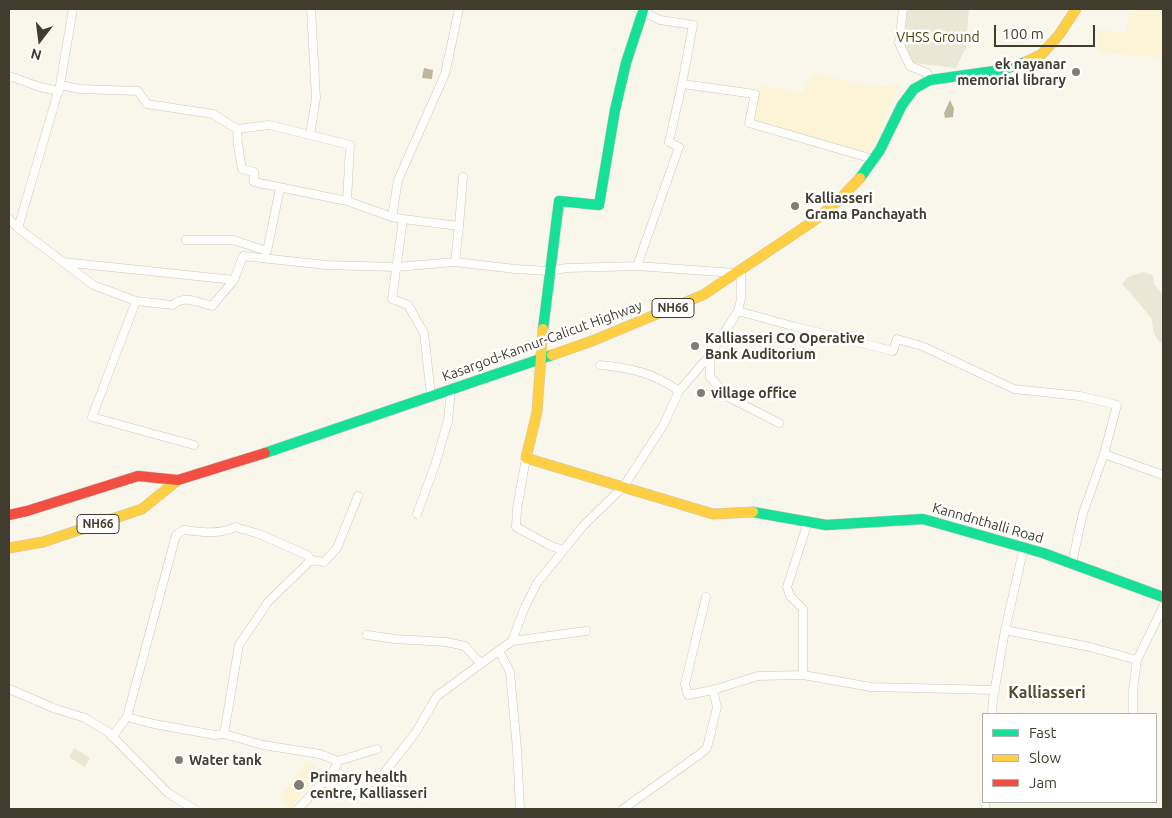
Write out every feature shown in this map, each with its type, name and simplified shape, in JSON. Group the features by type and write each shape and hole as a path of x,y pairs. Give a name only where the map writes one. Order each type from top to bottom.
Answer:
{"main road":[{"name":"Kasargod-Kannur-Calicut Highway","path":"9,548 43,542 142,509 178,480 308,439 592,341 703,295 812,222 837,202 860,178 874,159 902,105 914,89 930,80 1002,70 1026,62 1042,54 1059,35 1076,9"},
{"path":"526,458 537,412 550,271 559,201 599,206 615,110 640,10"},
{"name":"Kanndnthalli Road","path":"526,458 713,514 755,512 826,525 923,519 1024,547 1163,597"},
{"name":"Kasargod-Kannur-Calicut Highway","path":"9,515 138,476 178,480"}],"street":[{"path":"18,228 59,88 73,9"},
{"path":"310,136 316,98 311,9"},
{"path":"392,217 398,180 445,74 459,9"},
{"path":"903,9 899,43 910,66 927,73 930,80"},
{"path":"637,266 679,147 670,142 693,25 660,20 640,10"},
{"path":"9,76 40,87 138,91 147,104 213,114 237,129 269,125 350,146 347,201"},
{"path":"682,84 755,94 749,123 874,159"},
{"path":"237,129 242,169 254,172 254,182 347,201 392,217 459,226"},
{"path":"455,262 464,177"},
{"path":"186,240 233,240 267,251 280,188"},
{"path":"9,219 18,228 94,285 136,301 173,305 178,300 183,299 212,306 234,280 243,256 326,265 396,267 455,262 550,271 567,268 637,266 739,272 741,299 738,311 710,354 679,391 664,424 624,486 582,527 537,583 524,609 512,641"},
{"path":"403,219 392,299 408,305 424,333 431,395"},
{"path":"63,262 234,280"},
{"path":"136,301 92,417 194,444"},
{"path":"738,311 796,328 893,351 897,339 922,346 1014,390 1080,396 1117,405 1104,454 1083,513 1072,563"},
{"path":"710,354 710,377 728,397 779,423"},
{"path":"600,365 639,371 664,380 679,391"},
{"path":"417,514 435,466 448,421 451,389"},
{"path":"1104,454 1163,475"},
{"path":"526,458 517,509 516,527 551,546 563,550"},
{"path":"112,737 126,717 176,535 184,530 206,533 230,530 235,527 259,534 307,555 312,560 324,562 337,548 358,496"},
{"path":"803,675 803,609 790,596 787,587 808,522"},
{"path":"992,713 1005,630 1024,547"},
{"path":"224,734 239,645 268,602 312,560"},
{"path":"706,597 685,684 688,695 713,690 758,676 803,675 871,687 995,690"},
{"path":"1133,713 1137,660 1163,607"},
{"path":"1005,630 1090,647 1137,660"},
{"path":"323,782 346,787 378,781 416,732 436,696 512,641 586,631"},
{"path":"367,635 395,639 446,642 465,646 480,663"},
{"path":"499,651 510,672 518,749 520,809"},
{"path":"9,689 56,709 85,718 112,737 168,793 194,809"},
{"path":"623,809 707,748 717,707 713,690"},
{"path":"126,717 214,735 224,734 262,745 320,754 338,761 377,749"},
{"path":"298,809 335,768 338,761"}],"shaded area":[{"path":"1130,9 1163,9 1163,58 1098,52 1098,30 1126,32"},
{"path":"424,68 433,70 432,79 422,78"},
{"path":"813,73 867,85 898,87 870,153 751,121 758,85 803,92"},
{"path":"950,100 954,109 953,117 945,118 944,113"},
{"name":"Primary health centre, Kalliasseri","path":"307,760 321,770 291,809 278,800"}],"green space":[{"name":"VHSS Ground","path":"906,9 969,9 966,47 956,68 914,63 905,52"},
{"path":"1143,272 1153,275 1154,284 1163,295 1163,344 1158,340 1152,319 1122,284 1128,277"},
{"path":"74,748 90,758 85,767 69,757"}],"traffic: fast":[{"path":"543,329 559,201 599,205 615,110 626,63 643,11"},
{"path":"860,178 880,150 902,105 914,89 930,80 1002,70 1026,62"},
{"path":"265,453 552,355"},
{"path":"753,512 826,525 923,519 1043,553 1163,597"}],"traffic: slow":[{"path":"1026,62 1042,54 1059,35 1076,9"},
{"path":"552,355 592,341 703,295 812,222 837,202 860,178"},
{"path":"543,329 537,412 526,458 713,514 753,512"},
{"path":"9,548 43,542 142,509 178,480"}],"traffic: jam":[{"path":"9,515 138,476 178,480 265,453"}],"place":[{"name":"ek nayanar memorial library","path":"1076,72"},
{"name":"Kalliasseri Grama Panchayath","path":"795,206"},
{"name":"Kalliasseri CO Operative Bank Auditorium","path":"695,346"},
{"name":"village office","path":"701,393"},
{"name":"Water tank","path":"179,760"},
{"name":"Primary health centre, Kalliasseri","path":"299,785"}],"district":[{"name":"Kalliasseri","path":"1047,693"}]}
